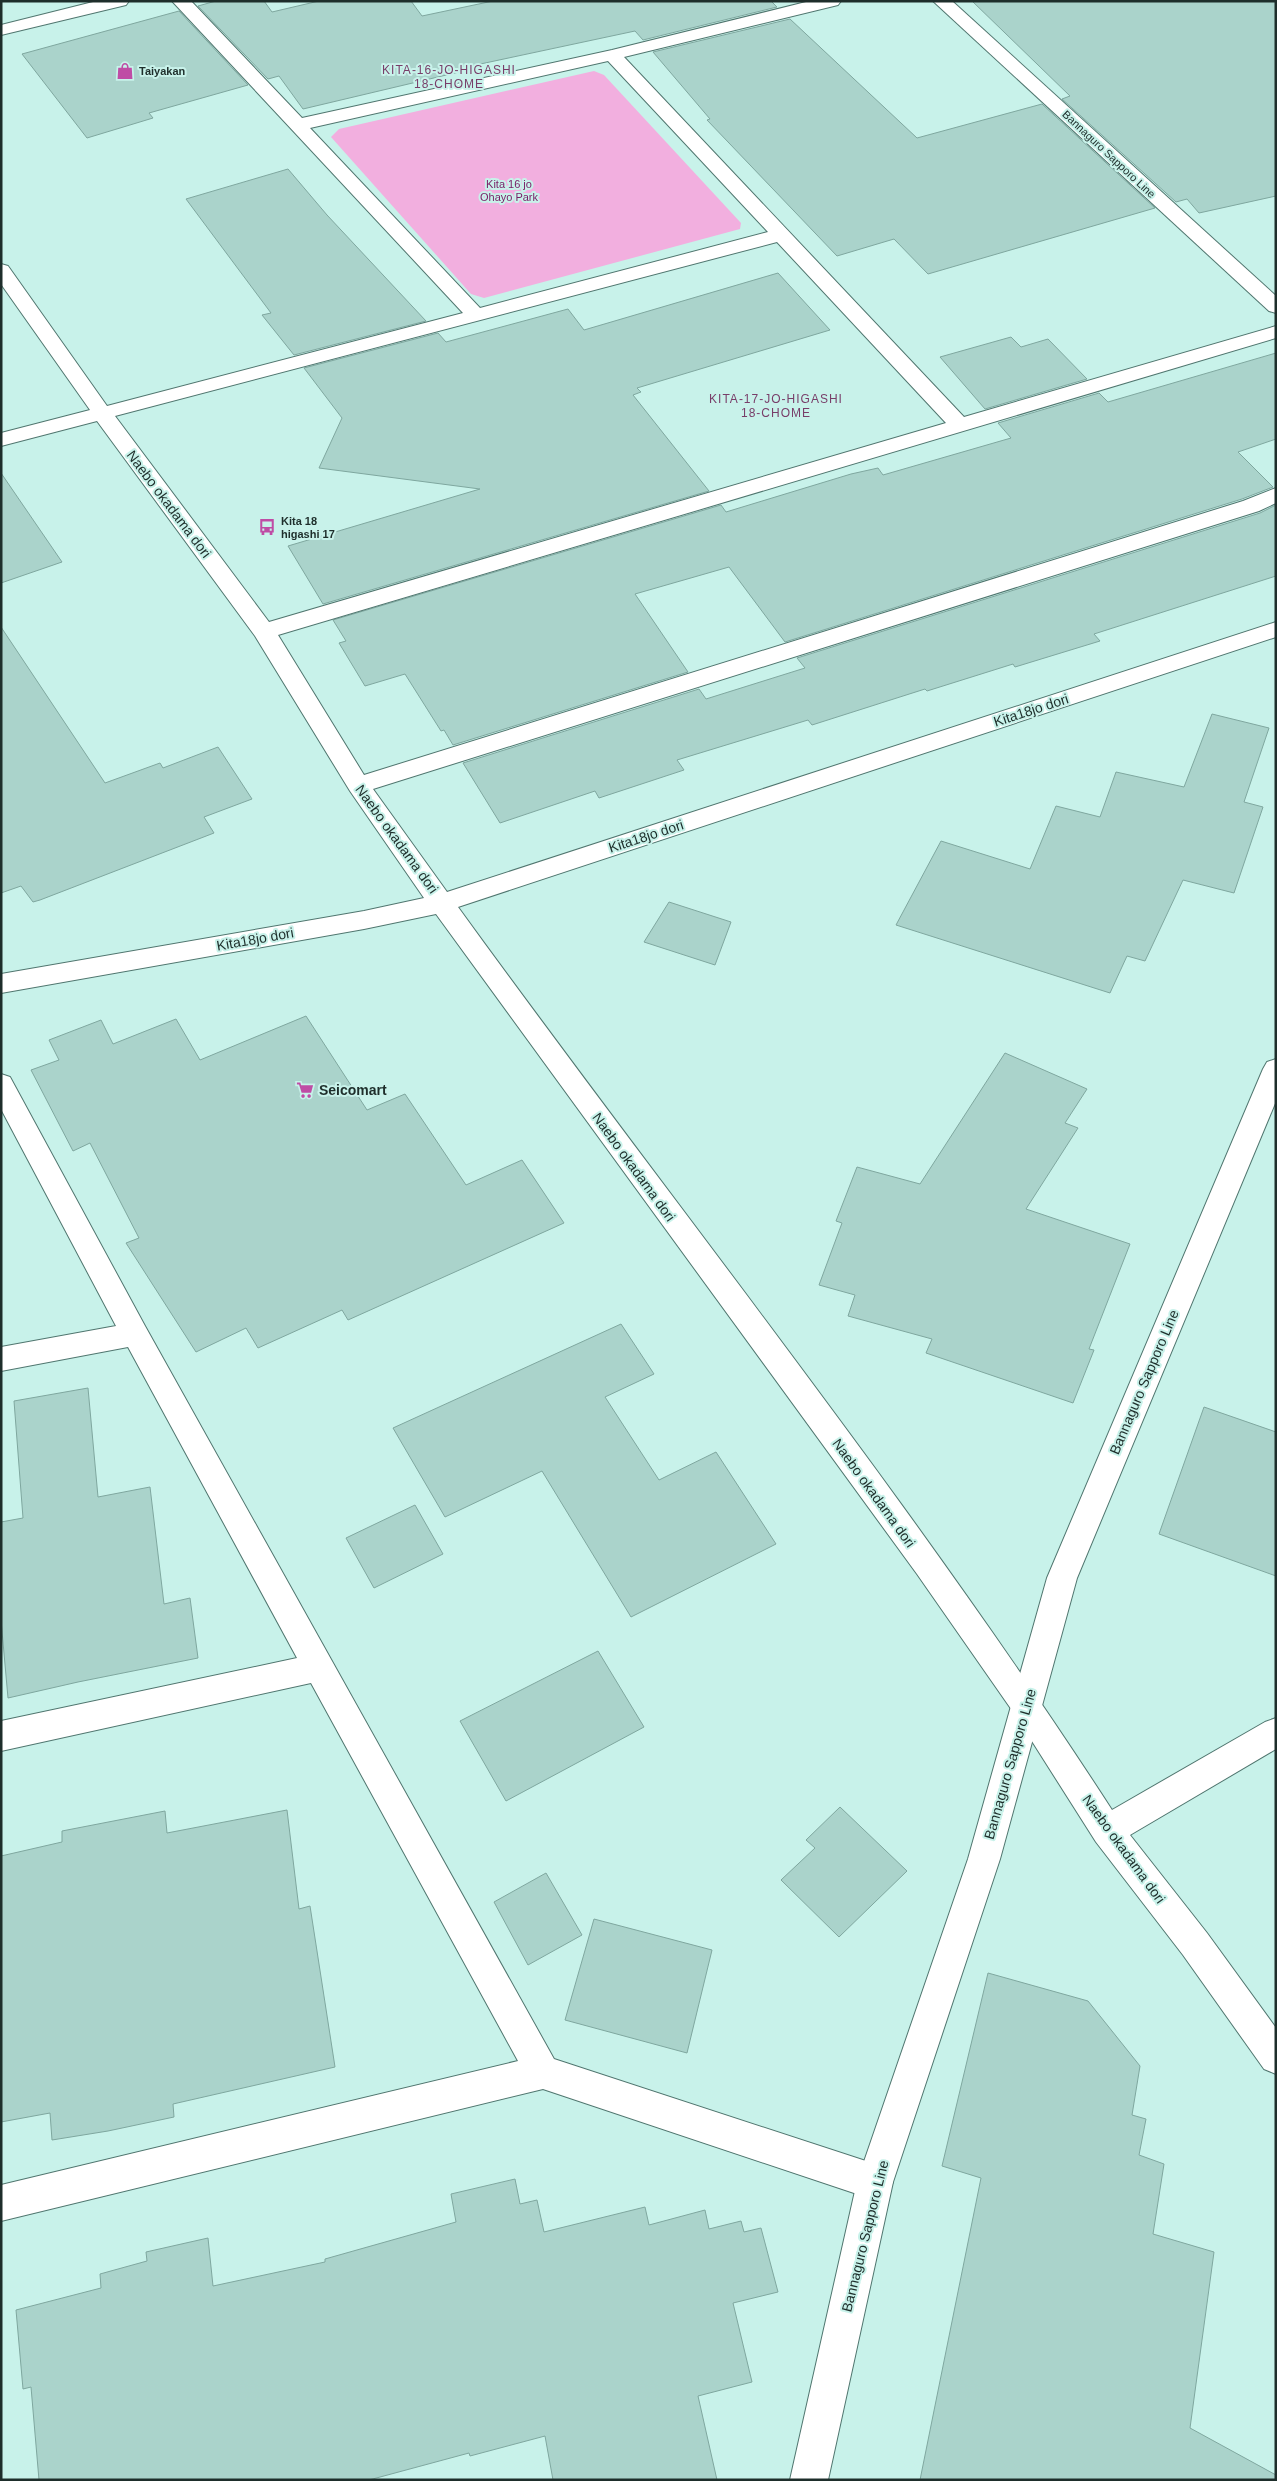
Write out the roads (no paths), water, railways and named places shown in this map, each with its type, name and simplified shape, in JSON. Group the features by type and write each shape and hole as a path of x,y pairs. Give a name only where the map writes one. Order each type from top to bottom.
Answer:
{"street":[{"path":"1,30 120,1"},
{"path":"181,1 476,315"},
{"path":"297,126 612,55 832,1"},
{"name":"Bannaguro Sapporo Line","path":"942,1 1276,308"},
{"path":"612,55 960,426"},
{"path":"1,440 781,235"},
{"name":"Naebo okadama dori","path":"1,270 102,413 264,631 358,785 509,997 928,1565 1027,1706 1107,1831 1195,1944 1276,2057"},
{"path":"264,631 1276,332"},
{"path":"358,785 1242,509 1276,495"},
{"name":"Kita18jo dori","path":"1,984 364,920 443,903 1276,629"},
{"name":"Bannaguro Sapporo Line","path":"809,2480 875,2182 984,1859 1062,1578 1276,1069"},
{"path":"1,1084 135,1334 542,2072"},
{"path":"1,1359 135,1334"},
{"path":"1,1736 319,1667"},
{"path":"1107,1831 1276,1732"},
{"path":"1,2203 542,2072 875,2182"}],"place":[{"name":"Taiyakan","path":"125,71"},
{"name":"Kita 18 higashi 17","path":"267,527"},
{"name":"Seicomart","path":"305,1090"}],"district":[{"name":"KITA-16-JO-HIGASHI 18-CHOME","path":"449,77"},
{"name":"KITA-17-JO-HIGASHI 18-CHOME","path":"776,406"}],"park label":[{"name":"Kita 16 jo Ohayo Park","path":"509,190"}]}
